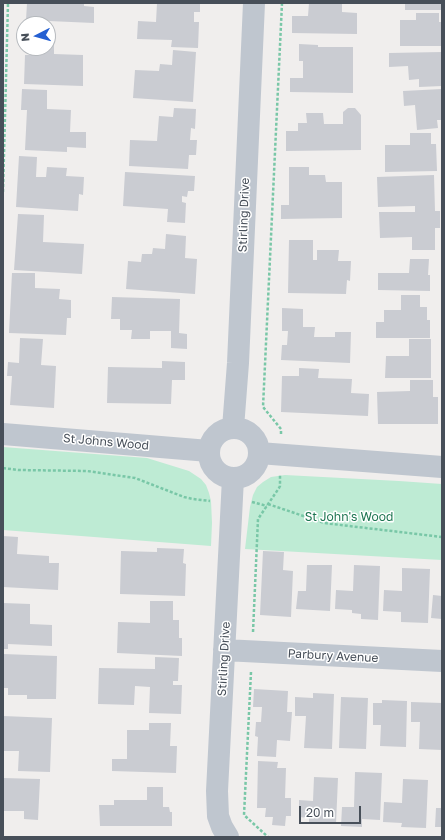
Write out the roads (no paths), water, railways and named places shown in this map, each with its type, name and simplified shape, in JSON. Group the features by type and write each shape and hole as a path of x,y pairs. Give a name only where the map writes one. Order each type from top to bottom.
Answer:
{"street":[{"name":"Stirling Drive","path":"233,428 238,355 254,3"},
{"path":"233,428 248,432 258,445 259,453 254,468 248,474 233,478 225,477 218,472 209,459 209,451 210,444 214,437 226,429 233,428"},
{"name":"St Johns Wood","path":"3,434 209,451"},
{"path":"259,453 442,467"},
{"name":"Stirling Drive","path":"228,837 218,816 217,797 233,478"},
{"name":"Parbury Avenue","path":"224,650 442,661"}],"park label":[{"name":"St John's Wood","path":"349,517"}]}
